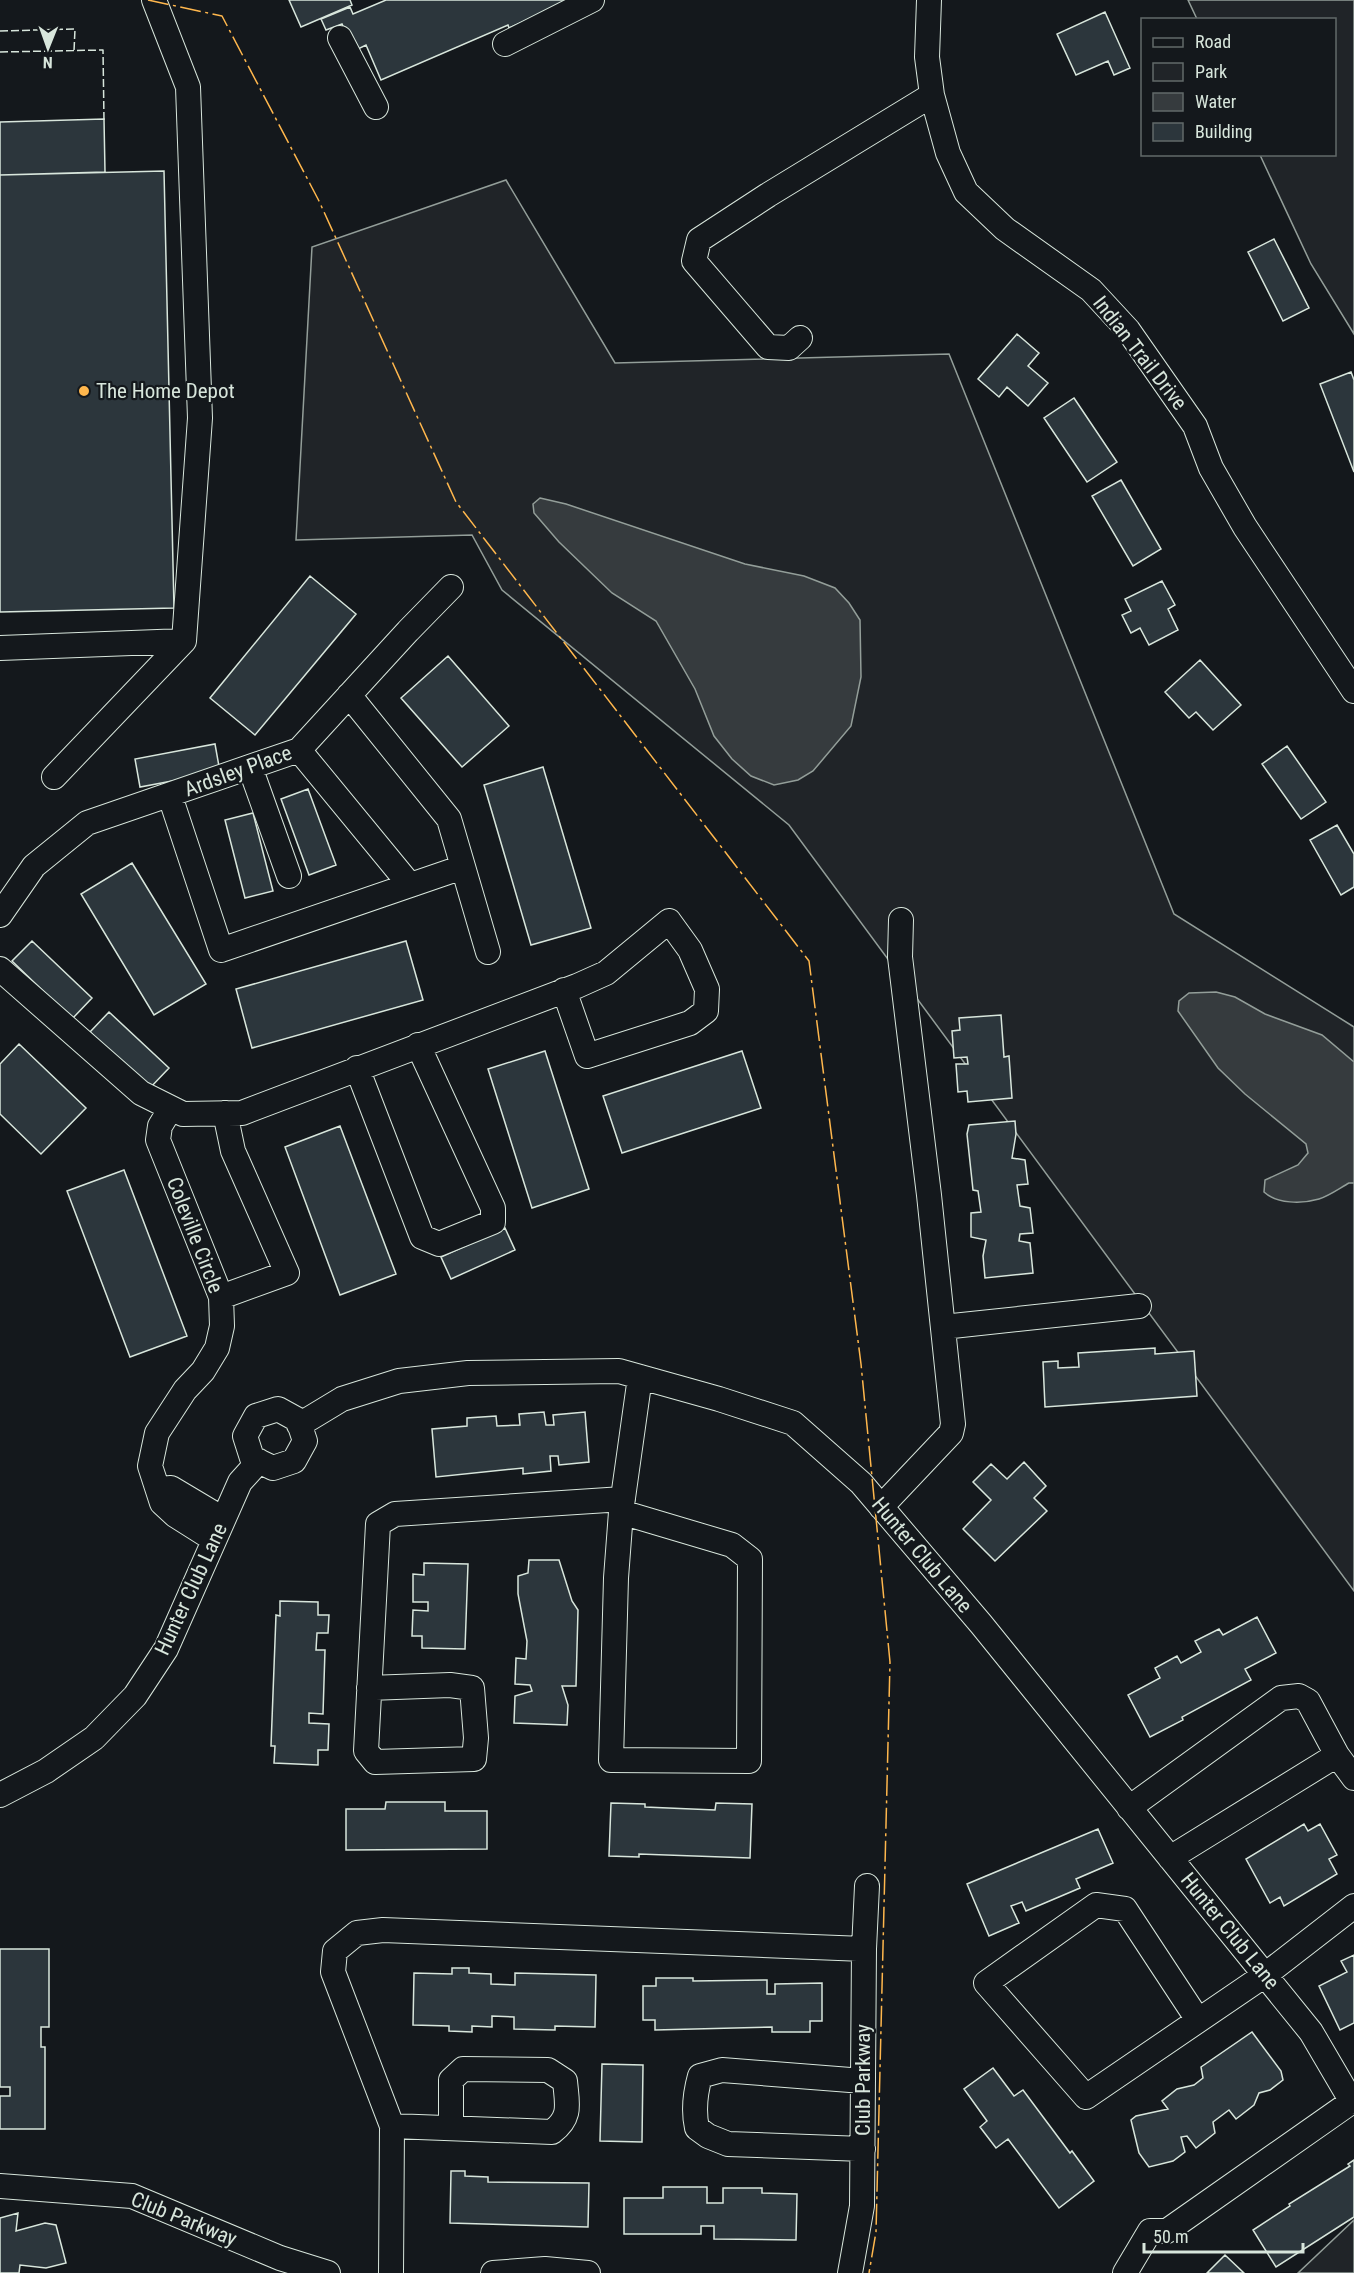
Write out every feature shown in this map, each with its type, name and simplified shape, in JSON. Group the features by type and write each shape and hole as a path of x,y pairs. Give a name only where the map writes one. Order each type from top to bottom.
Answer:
{"street":[{"path":"54,777 184,641 200,418 188,87 154,0"},
{"path":"505,44 592,0"},
{"name":"Indian Trail Drive","path":"929,0 927,57 932,95 948,153 966,192 1005,229 1091,290 1128,330 1195,426 1211,468 1245,527 1354,691"},
{"path":"340,38 376,107"},
{"path":"800,338 789,348 768,347 694,261 699,240 932,95"},
{"name":"Ardsley Place","path":"0,915 34,866 87,823 299,750 451,587"},
{"path":"0,648 184,641"},
{"path":"350,695 448,819 488,952"},
{"path":"299,750 410,885"},
{"path":"250,767 289,876"},
{"path":"170,796 220,950 463,867"},
{"path":"881,1507 951,1433 952,1404 900,957 901,920"},
{"path":"0,969 141,1093 183,1114 242,1113 564,990 606,973 669,921 690,950 707,989 706,1011 690,1023 587,1056 564,990"},
{"path":"357,1068 422,1238 439,1244 493,1222 494,1208 418,1045"},
{"name":"Coleville Circle","path":"171,1108 160,1126 158,1140 221,1297 222,1326 217,1348 203,1371 185,1390 158,1433 150,1466 162,1503 175,1515 218,1529"},
{"path":"221,1297 287,1274 233,1151 225,1113"},
{"path":"944,1327 1139,1306"},
{"name":"Hunter Club Lane","path":"299,1425 342,1399 399,1381 491,1373 619,1371 719,1399 793,1423 843,1466 981,1624 1311,2032 1353,2101"},
{"path":"369,1688 450,1685 472,1688 476,1738 474,1759 375,1762 366,1751 369,1688 378,1524 395,1514 622,1505 732,1545 750,1558 749,1761 611,1760 616,1578 622,1505 640,1377"},
{"path":"278,1409 298,1420 299,1425 305,1441 294,1461 273,1468 252,1458 246,1436 256,1416 278,1409"},
{"name":"Hunter Club Lane","path":"0,1795 46,1772 94,1738 135,1696 166,1649 240,1482 259,1461"},
{"path":"1129,1808 1281,1698 1299,1696 1308,1701 1337,1755 1354,1778"},
{"path":"1170,1858 1337,1755"},
{"name":"Club Parkway","path":"850,2273 862,2206 864,1949 867,1886"},
{"path":"1198,2020 1125,1909 1096,1905 986,1983 1086,2097 1265,1975 1354,1906"},
{"path":"391,2273 392,2126 333,1972 335,1952 357,1933 383,1930 864,1949"},
{"path":"392,2126 552,2132 564,2123 567,2106 565,2082 548,2070 463,2069 451,2080 451,2128"},
{"path":"863,2081 722,2070 700,2076 694,2114 697,2128 708,2136 728,2144 863,2149"},
{"path":"1125,2273 1150,2231 1167,2231 1353,2101"},
{"name":"Club Parkway","path":"0,2186 132,2196 280,2258 328,2273"},
{"path":"493,2273 544,2269 588,2273"}],"green space":[{"path":"1188,0 1354,0 1354,334 1311,264 1260,156 1336,156 1336,18 1197,18"},
{"path":"506,180 615,363 949,354 1174,914 1354,1027 1354,1591 789,825 502,590 472,535 296,540 312,247"},
{"path":"1354,2220 1354,2273 1298,2273"}],"water":[{"path":"540,498 566,504 745,564 804,576 835,588 860,620 861,677 851,726 813,771 798,780 774,785 751,776 732,759 714,736 695,689 656,621 612,593 559,542 534,513 533,504"},
{"path":"1216,992 1235,997 1265,1014 1322,1035 1354,1062 1354,1183 1349,1183 1323,1198 1305,1202 1283,1201 1264,1192 1265,1180 1298,1165 1308,1153 1306,1144 1245,1094 1218,1068 1178,1011 1179,1001 1189,993"}],"building":[{"path":"289,0 350,0 352,5 301,27"},
{"path":"386,0 573,0 509,28 508,25 381,80 366,45 354,51 342,24 326,30 321,19 350,7 353,14"},
{"path":"1105,12 1130,68 1114,75 1108,61 1076,75 1057,34"},
{"path":"104,119 105,172 0,175 0,122"},
{"name":"The Home Depot","path":"164,171 174,608 0,612 0,175"},
{"path":"1274,239 1309,308 1283,321 1248,252"},
{"path":"1017,334 1039,353 1028,366 1048,383 1028,406 1007,387 999,397 978,379"},
{"path":"1351,372 1354,380 1354,472 1320,384"},
{"path":"1074,398 1117,462 1087,482 1044,418"},
{"path":"1121,480 1161,549 1133,566 1092,496"},
{"path":"310,576 356,614 255,735 210,698"},
{"path":"1162,581 1175,605 1168,609 1178,630 1149,645 1140,628 1131,633 1122,615 1131,611 1125,599"},
{"path":"448,656 509,726 462,767 401,698"},
{"path":"1200,660 1241,705 1213,730 1196,712 1189,718 1165,692"},
{"path":"215,744 220,772 140,787 135,759"},
{"path":"1287,746 1326,802 1301,819 1262,764"},
{"path":"543,767 591,928 531,945 484,785"},
{"path":"308,789 336,865 309,875 281,799"},
{"path":"253,813 273,891 245,898 225,820"},
{"path":"1337,825 1354,854 1354,887 1341,895 1310,840"},
{"path":"132,863 206,984 154,1015 81,894"},
{"path":"32,941 92,998 72,1019 12,961"},
{"path":"406,941 423,1000 252,1048 236,989"},
{"path":"109,1012 169,1068 149,1089 90,1032"},
{"path":"1001,1015 1004,1057 1009,1056 1012,1098 968,1102 967,1091 958,1092 956,1064 968,1064 967,1057 954,1058 952,1031 960,1030 959,1018"},
{"path":"19,1044 86,1108 41,1154 0,1114 0,1064"},
{"path":"545,1051 589,1189 532,1208 488,1069"},
{"path":"742,1051 761,1108 622,1153 603,1096"},
{"path":"1015,1121 1016,1134 1012,1158 1025,1160 1028,1184 1017,1185 1020,1206 1030,1208 1033,1233 1020,1234 1019,1241 1030,1243 1033,1273 985,1278 983,1256 986,1240 971,1237 971,1213 981,1212 978,1191 973,1190 967,1134 969,1125"},
{"path":"340,1126 396,1274 340,1295 285,1147"},
{"path":"124,1170 187,1336 130,1357 67,1191"},
{"path":"505,1228 515,1250 451,1279 441,1257"},
{"path":"1155,1348 1155,1354 1194,1351 1197,1396 1045,1407 1043,1362 1058,1361 1058,1368 1079,1367 1078,1353"},
{"path":"544,1412 546,1425 554,1425 553,1415 585,1412 589,1462 559,1465 558,1456 550,1456 551,1471 523,1474 523,1468 436,1477 432,1429 467,1426 467,1418 496,1416 497,1426 520,1425 519,1414"},
{"path":"1024,1462 1046,1486 1034,1498 1047,1511 995,1561 963,1529 991,1500 973,1482 991,1464 1007,1479"},
{"path":"529,1560 559,1560 572,1601 578,1610 576,1686 562,1686 568,1705 567,1725 514,1723 515,1696 532,1691 530,1685 515,1684 516,1658 526,1659 527,1641 518,1594 518,1576 528,1573"},
{"path":"424,1563 468,1564 465,1649 422,1648 422,1636 412,1636 413,1610 428,1611 428,1602 413,1602 413,1574 424,1575"},
{"path":"280,1601 318,1602 318,1615 329,1615 328,1633 317,1633 316,1650 325,1650 323,1714 309,1713 309,1723 329,1724 328,1750 318,1750 318,1765 274,1763 275,1746 271,1746 276,1615 280,1616"},
{"path":"1257,1617 1276,1653 1245,1669 1251,1680 1150,1737 1128,1695 1160,1678 1155,1668 1177,1656 1181,1663 1201,1652 1195,1641 1219,1629 1223,1635"},
{"path":"386,1802 445,1802 445,1811 487,1811 487,1849 346,1850 346,1809 385,1809"},
{"path":"611,1803 715,1810 716,1803 752,1804 750,1858 639,1854 639,1857 609,1856"},
{"path":"1304,1824 1308,1831 1320,1824 1337,1855 1329,1859 1337,1874 1284,1906 1280,1897 1270,1903 1246,1859"},
{"path":"1098,1829 1113,1863 1076,1879 1080,1888 1026,1911 1022,1902 1011,1906 1019,1923 989,1936 967,1884"},
{"path":"0,1949 49,1949 49,2027 41,2027 41,2047 45,2047 45,2129 0,2129 0,2096 10,2096 10,2087 0,2087"},
{"path":"1354,1955 1354,2023 1340,2030 1319,1986 1347,1972 1341,1961"},
{"path":"452,1968 469,1968 469,1973 491,1974 491,1984 515,1985 515,1973 596,1975 595,2027 555,2026 555,2030 514,2029 514,2017 492,2016 492,2027 472,2026 472,2032 449,2031 449,2026 413,2025 414,1973 452,1974"},
{"path":"656,1978 693,1978 693,1981 767,1980 767,1994 775,1994 775,1984 822,1983 822,2021 810,2021 810,2032 772,2032 772,2027 655,2030 655,2020 643,2020 643,1986 656,1986"},
{"path":"1252,2032 1281,2071 1283,2080 1270,2090 1259,2093 1254,2105 1236,2119 1229,2110 1213,2122 1215,2133 1196,2148 1187,2136 1181,2137 1185,2152 1173,2161 1149,2167 1139,2153 1131,2120 1136,2116 1168,2109 1162,2101 1177,2089 1194,2085 1203,2078 1201,2067"},
{"path":"602,2064 643,2065 642,2142 600,2141"},
{"path":"993,2068 1014,2096 1023,2090 1094,2181 1059,2208 1008,2139 996,2148 980,2127 987,2121 964,2089"},
{"path":"1354,2160 1354,2217 1276,2267 1253,2230 1290,2206 1289,2204 1350,2166 1348,2164"},
{"path":"451,2171 465,2171 465,2176 488,2177 488,2182 589,2183 588,2227 450,2223"},
{"path":"663,2187 707,2187 707,2203 723,2203 723,2188 762,2188 762,2193 797,2194 796,2240 714,2239 714,2226 701,2226 701,2234 624,2234 624,2198 663,2198"},
{"path":"18,2213 16,2231 45,2223 56,2225 66,2263 46,2268 20,2265 19,2273 0,2273 0,2218"},
{"path":"1225,2255 1244,2273 1207,2273"}],"fence":[{"path":"0,31 75,29 74,51"},
{"path":"0,52 103,50 104,121"}],"power":[{"path":"148,0 222,16 319,201 456,502 809,961 861,1364 890,1662 876,2232 869,2273"}],"place":[{"name":"The Home Depot","path":"84,391"}]}
